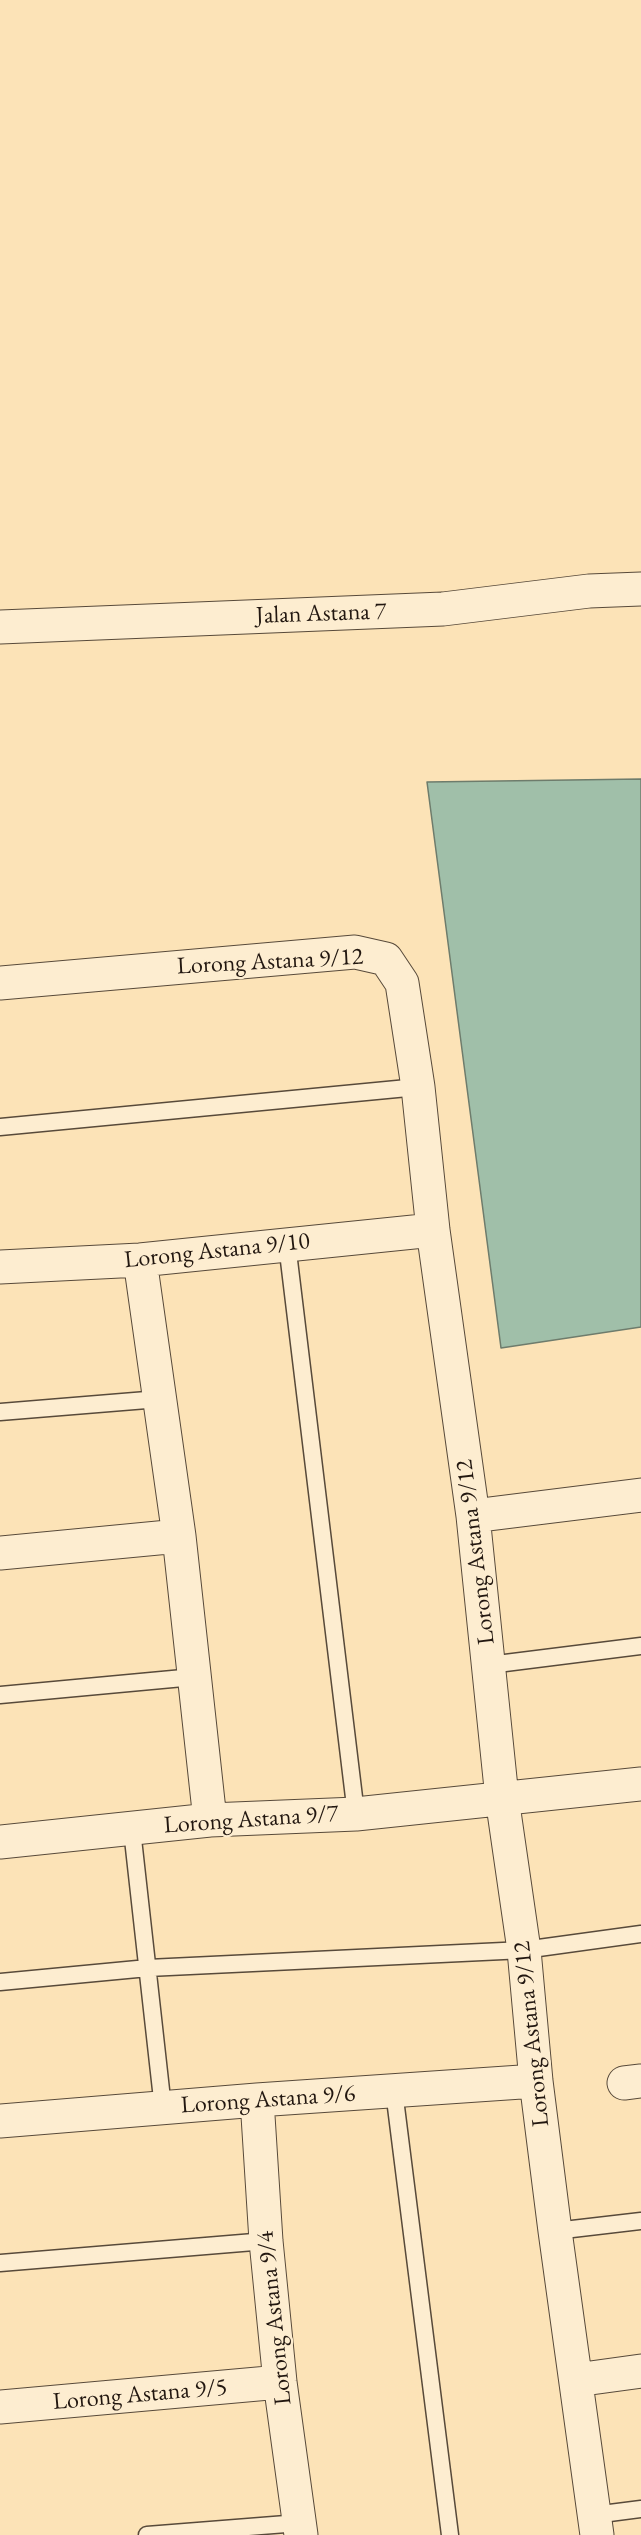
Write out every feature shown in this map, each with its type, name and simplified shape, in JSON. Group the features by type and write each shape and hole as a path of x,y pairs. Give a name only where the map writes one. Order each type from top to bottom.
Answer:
{"street":[{"name":"Jalan Astana 7","path":"0,627 443,609 589,591 641,589"},
{"name":"Lorong Astana 9/12","path":"0,983 355,952 386,958 402,983 418,1087 434,1230 473,1516 502,1798 524,1950 536,2081 596,2525"},
{"name":"Lorong Astana 9/10","path":"0,1267 140,1260 434,1230"},
{"path":"140,1260 179,1536 210,1820"},
{"path":"473,1516 641,1496"},
{"path":"0,1553 179,1536"},
{"name":"Lorong Astana 9/7","path":"0,1842 132,1830 210,1820 356,1814 641,1784"},
{"name":"Lorong Astana 9/6","path":"0,2121 257,2100 536,2081"},
{"name":"Lorong Astana 9/4","path":"257,2100 266,2241 280,2382 300,2529"},
{"path":"576,2380 641,2371"},
{"name":"Lorong Astana 9/5","path":"0,2407 280,2382"}],"lane":[{"path":"0,1127 418,1087"},
{"path":"288,1244 356,1814"},
{"path":"0,1412 159,1399"},
{"path":"489,1665 641,1646"},
{"path":"0,1695 194,1677"},
{"path":"132,1830 163,2108"},
{"path":"0,1982 148,1968 524,1950 641,1934"},
{"path":"394,2091 450,2535"},
{"path":"555,2231 641,2221"},
{"path":"0,2263 266,2241"},
{"path":"596,2525 641,2509"},
{"path":"147,2535 300,2529"}],"shaded area":[{"path":"641,779 641,1327 501,1348 427,782"}]}
